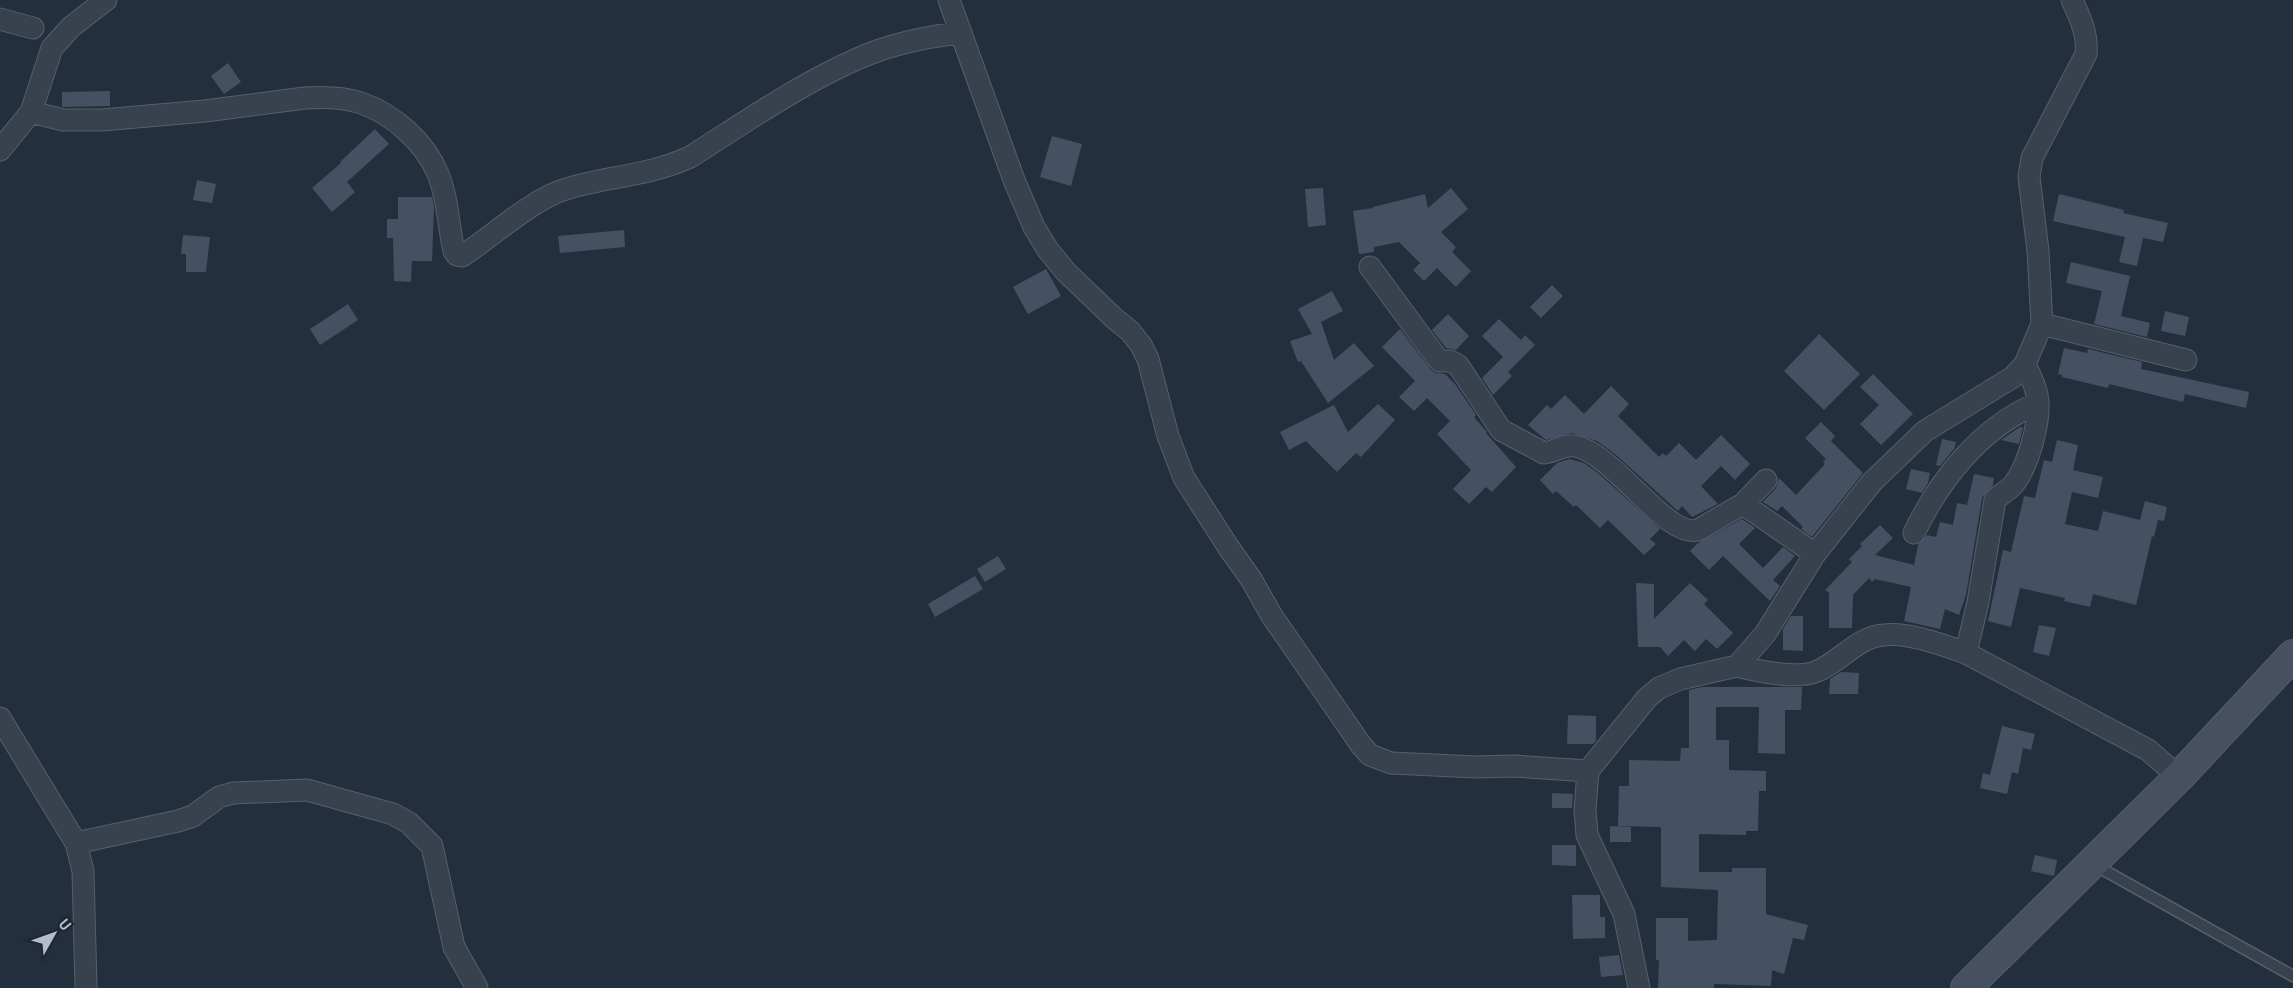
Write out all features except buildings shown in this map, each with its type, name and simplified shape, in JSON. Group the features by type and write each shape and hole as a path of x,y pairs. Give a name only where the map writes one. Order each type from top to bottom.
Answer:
{"street":[{"path":"0,150 31,112 52,48 71,27 106,0"},
{"path":"949,0 959,33 1014,180 1034,227 1048,250 1066,272 1130,331 1141,345 1148,359 1168,436 1184,478 1251,579 1272,616 1361,745 1370,755 1391,763 1476,767 1514,766 1588,771"},
{"path":"1737,666 1765,634 1815,554 1872,482 1917,436 2013,377 2025,364 2042,324 2038,251 2029,177 2032,158 2086,54 2087,42 2084,27 2072,0"},
{"path":"0,19 33,28"},
{"path":"31,112 63,120 102,120 205,111 305,98 360,103 377,111 407,131 423,147 439,175 454,251 457,255 462,256 547,196 565,189 657,171 673,165 690,157 823,75 859,58 934,36 959,33"},
{"path":"1370,267 1437,358 1440,361 1450,361 1458,365 1506,434 1544,453 1568,446 1586,450 1629,482 1682,530 1692,532 1698,530 1743,504 1766,480"},
{"path":"2042,324 2186,360"},
{"path":"1966,653 1978,602 1995,500 2014,484 2034,435 2037,394 2025,364"},
{"path":"1914,533 1936,492 1969,452 1997,426 2038,403"},
{"path":"1743,504 1815,554"},
{"path":"1639,988 1624,914 1587,835 1585,810 1588,771 1647,698 1659,688 1680,678 1737,666 1780,673 1815,672 1860,643 1885,634 1939,644 1966,653 2162,762"},
{"path":"1966,988 2090,863 2162,762 2293,655"},
{"path":"0,718 76,843 83,871 86,988"},
{"path":"76,843 178,822 193,816 219,797 233,793 307,790 393,814 409,823 432,846 454,947 477,988"}],"lane":[{"path":"2090,863 2293,976"}]}
